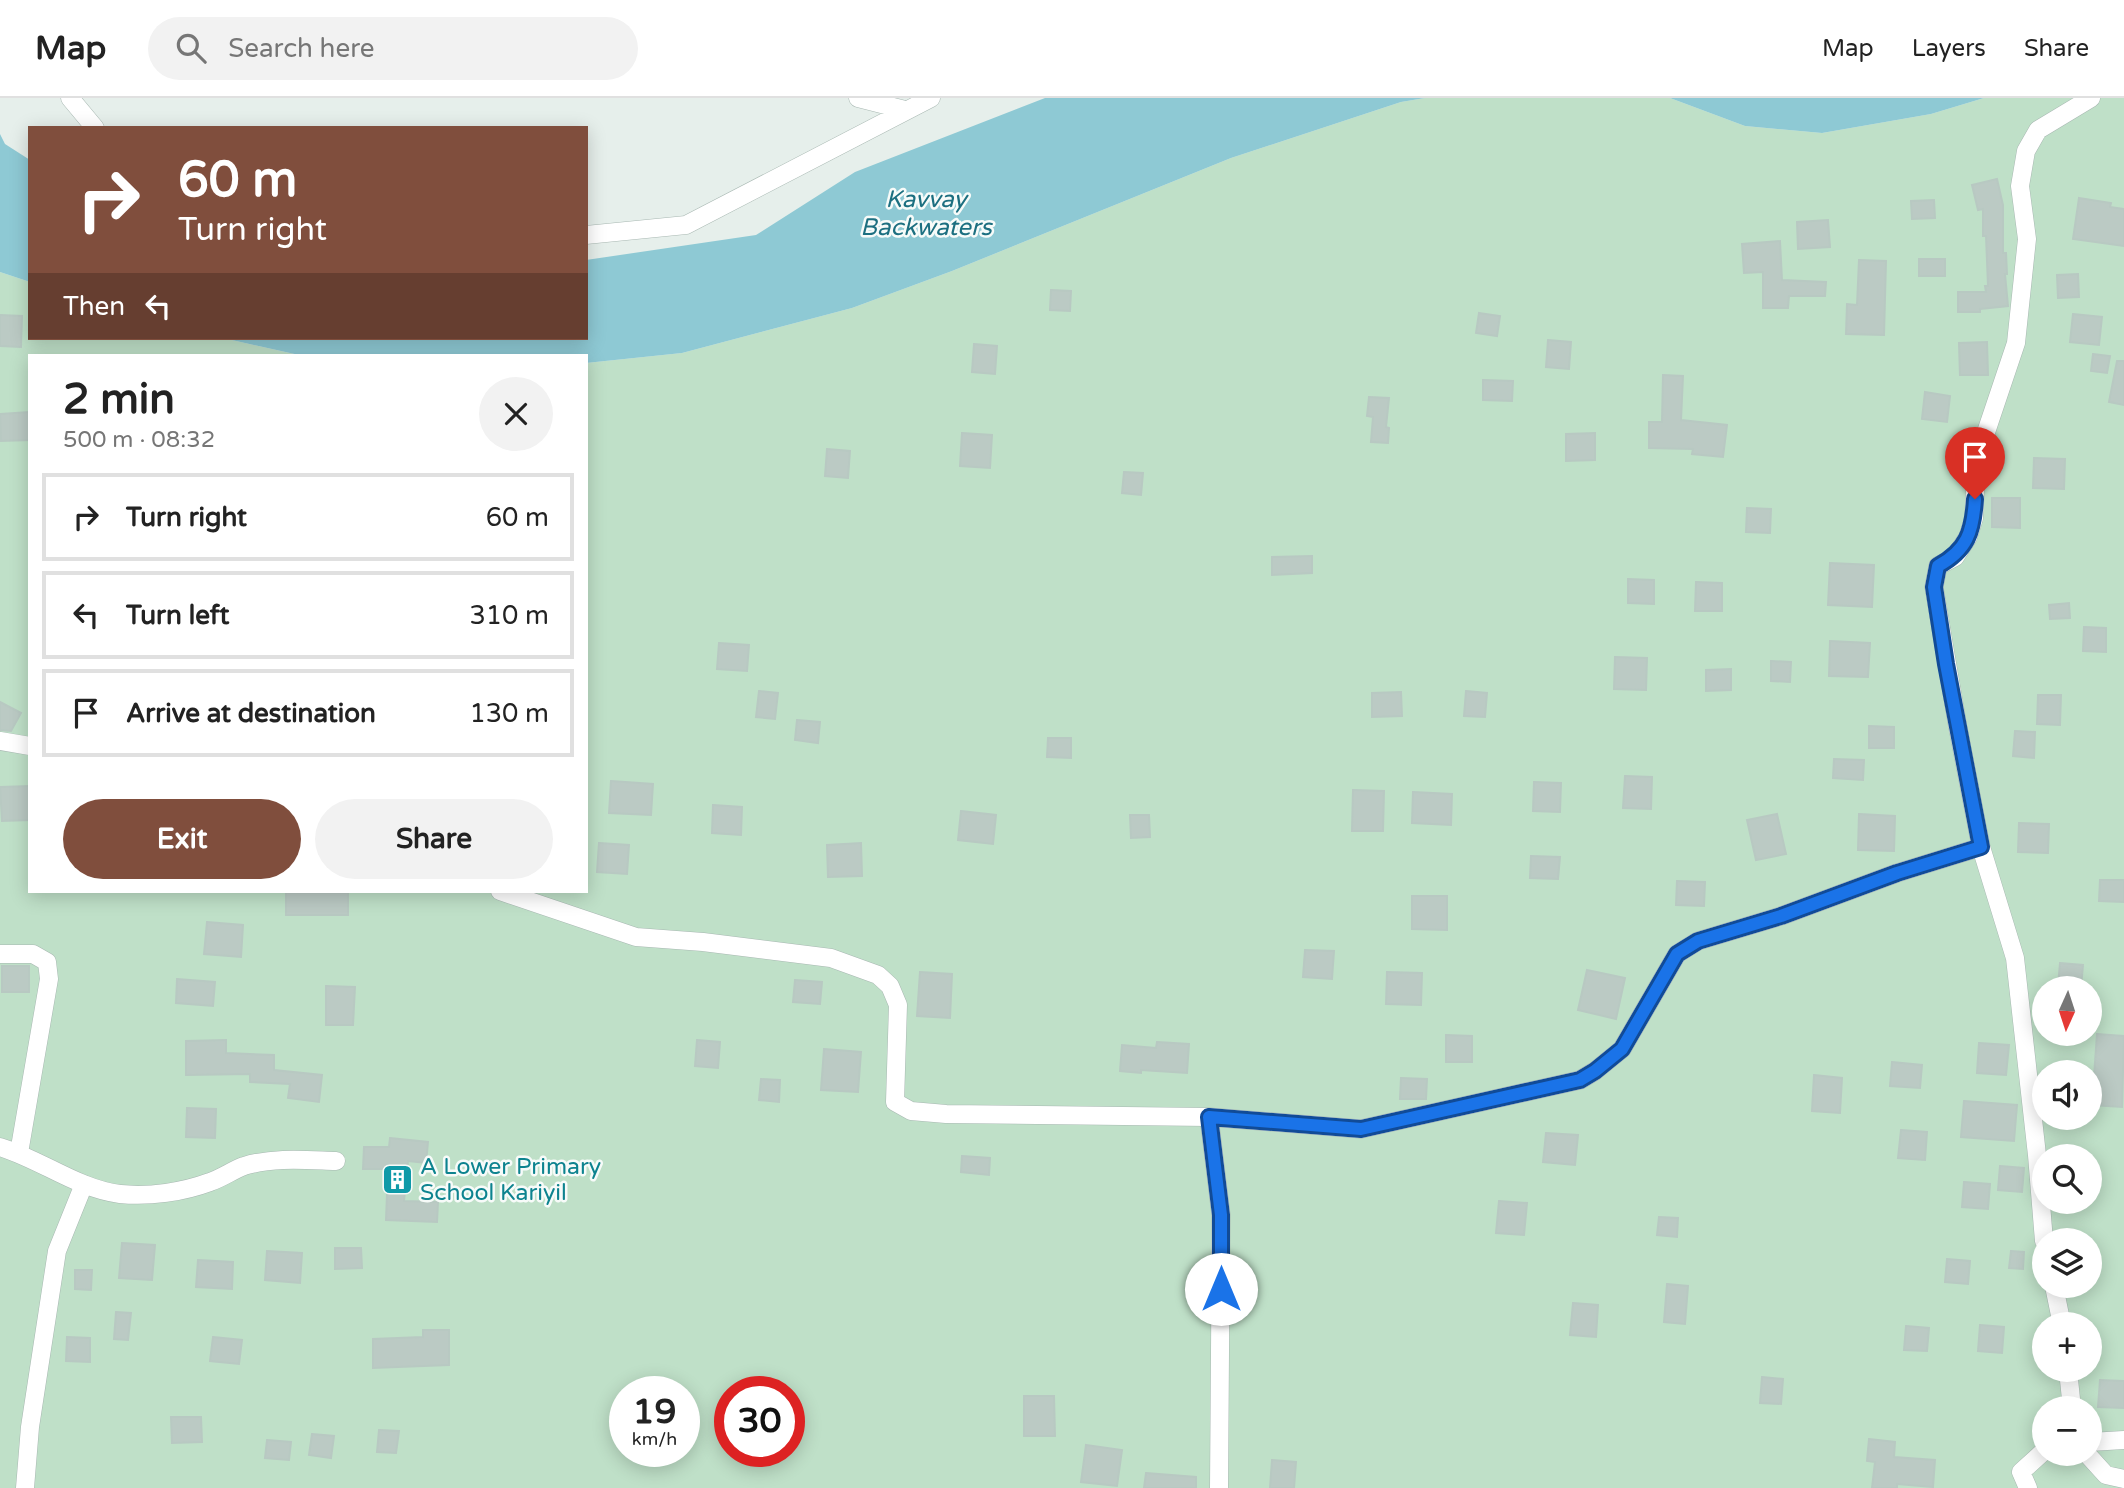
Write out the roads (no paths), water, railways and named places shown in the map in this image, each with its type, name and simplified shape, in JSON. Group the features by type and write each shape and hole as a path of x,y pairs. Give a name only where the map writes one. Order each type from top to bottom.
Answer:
{"street":[{"path":"70,98 93,126"},
{"path":"858,98 905,110"},
{"path":"588,235 687,225 931,98"},
{"path":"2043,1228 2015,958 1981,847 1934,587 1938,566 1955,557 1968,537 1974,518 1976,462 2016,343 2027,239 2020,186 2026,151 2038,130 2091,98"},
{"path":"0,741 28,747"},
{"path":"506,893 636,937 703,942 831,958 878,975 890,986 898,1005 895,1102 911,1111 946,1115 1209,1117 1361,1129 1580,1080 1622,1049 1677,954 1698,941 1781,916 1897,873 1981,847"},
{"path":"0,954 33,954 47,962 49,979 19,1153"},
{"path":"1209,1117 1221,1215 1219,1488"},
{"path":"0,1147 19,1153 84,1184 119,1194 172,1193 211,1182 243,1166 272,1160 335,1161"},
{"path":"25,1488 30,1427 57,1251 84,1184"},
{"path":"2102,1441 2124,1440"},
{"path":"2028,1488 2021,1472 2032,1462"},
{"path":"2098,1466 2106,1475 2124,1479"}],"water":[{"name":"Kavvay Backwaters","path":"1045,98 1425,98 1401,102 1231,158 952,271 852,308 682,353 588,363 588,354 295,354 232,340 588,340 588,260 756,235 855,172"},
{"path":"1670,98 1984,98 1931,114 1822,133 1745,126"},
{"path":"0,134 5,144 28,159 28,281 0,272"}],"place":[{"name":"A Lower Primary School Kariyil","path":"397,1179"}]}
